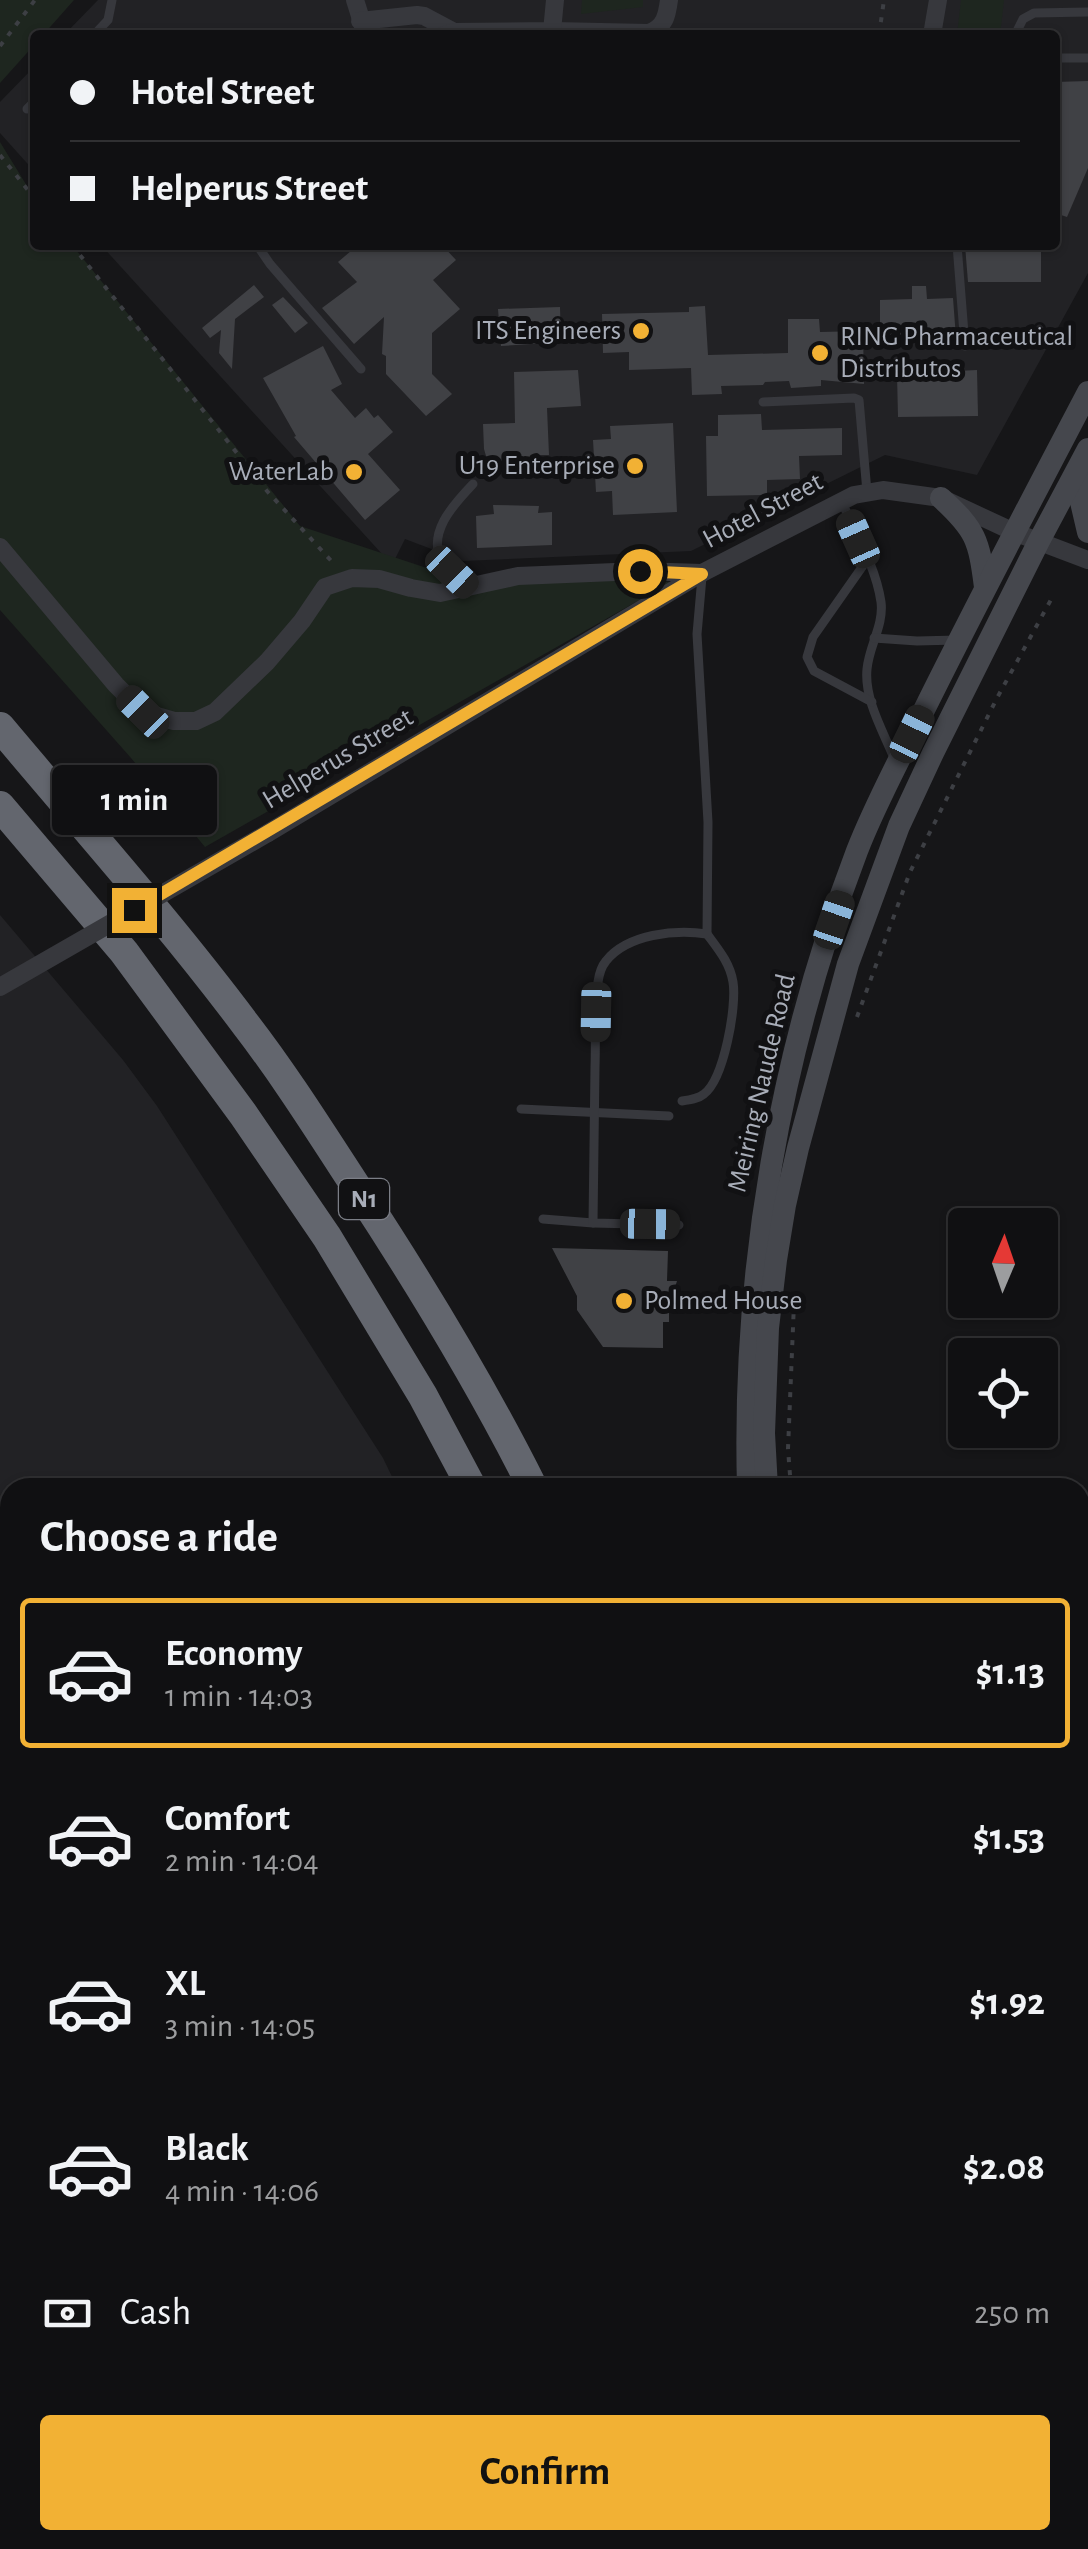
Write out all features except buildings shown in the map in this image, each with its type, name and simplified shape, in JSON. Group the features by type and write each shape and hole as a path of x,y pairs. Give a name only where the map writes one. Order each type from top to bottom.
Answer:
{"highway":[{"name":"N1","path":"0,728 246,1025 398,1251 507,1435 528,1478"},
{"name":"N1","path":"0,806 124,952 243,1114 327,1237 423,1396 467,1478"}],"street":[{"path":"355,0 363,28 417,15 443,30"},
{"path":"552,30 555,0"},
{"path":"657,30 666,18 669,0"},
{"path":"933,30 938,0"},
{"name":"Meiring Naude Road","path":"748,1478 750,1324 761,1225 777,1132 821,956 858,848 897,765 1088,392"},
{"path":"1088,449 1081,502 1088,532"},
{"name":"Meiring Naude Road","path":"766,1478 768,1328 776,1260 798,1148 848,964 906,812 1088,449"},
{"name":"Hotel Street","path":"352,578 378,579 440,593 518,576 640,571 702,574 842,500 867,492 898,491 941,498 1088,560"},
{"path":"941,498 971,528 985,587"},
{"path":"0,547 143,712 174,721 196,721 215,712 267,662 325,587 352,578"},
{"name":"Helperus Street","path":"0,987 702,574"}],"lane":[{"path":"99,30 108,20 112,0"},
{"path":"1018,30 1023,20 1034,13 1088,12"},
{"path":"1060,58 1088,58"},
{"path":"260,250 362,369"},
{"path":"957,250 965,346"},
{"path":"763,402 859,400 867,492"},
{"path":"469,588 443,565 437,542 447,513 473,484"},
{"path":"842,500 881,602 882,617 866,674 872,702 897,765"},
{"path":"867,560 814,637 807,658 814,672 872,702"},
{"path":"682,1101 700,1097 712,1086 720,1070 734,996 730,971 706,934 708,822 696,634 702,574"},
{"path":"874,638 958,640"},
{"path":"593,1223 596,1012 602,965 615,952 646,937 665,932 706,934"},
{"path":"521,1109 669,1116"},
{"path":"543,1219 679,1225"}],"path":[{"path":"0,46 35,0"},
{"path":"880,30 884,0"},
{"path":"0,155 30,193"},
{"path":"76,250 267,491 325,555 352,578"},
{"path":"857,1016 910,872 1053,596"},
{"path":"790,1478 794,1303"}],"shaded area":[{"path":"0,0 74,0 47,30 30,30 30,50 0,83"},
{"path":"98,0 1088,0 1088,273 977,475 885,455 691,551 463,561 405,539 392,565 106,250 1060,250 1060,30 69,30"},
{"path":"582,0 643,0 643,7 581,14"},
{"path":"961,0 1004,0 1001,30 958,30"},
{"path":"30,71 30,166 0,133 0,102"},
{"path":"0,142 30,191 30,250 76,250 300,526 457,578 671,582 205,847 0,610"},
{"path":"0,915 157,1106 393,1478 0,1478"}],"place":[{"name":"ITS Engineers","path":"641,331"},
{"name":"RING Pharmaceutical Distributos","path":"820,353"},
{"name":"U19 Enterprise","path":"635,466"},
{"name":"WaterLab","path":"354,472"},
{"name":"Polmed House","path":"624,1301"}],"route":[{"path":"134,910 702,574 640,571"}]}
